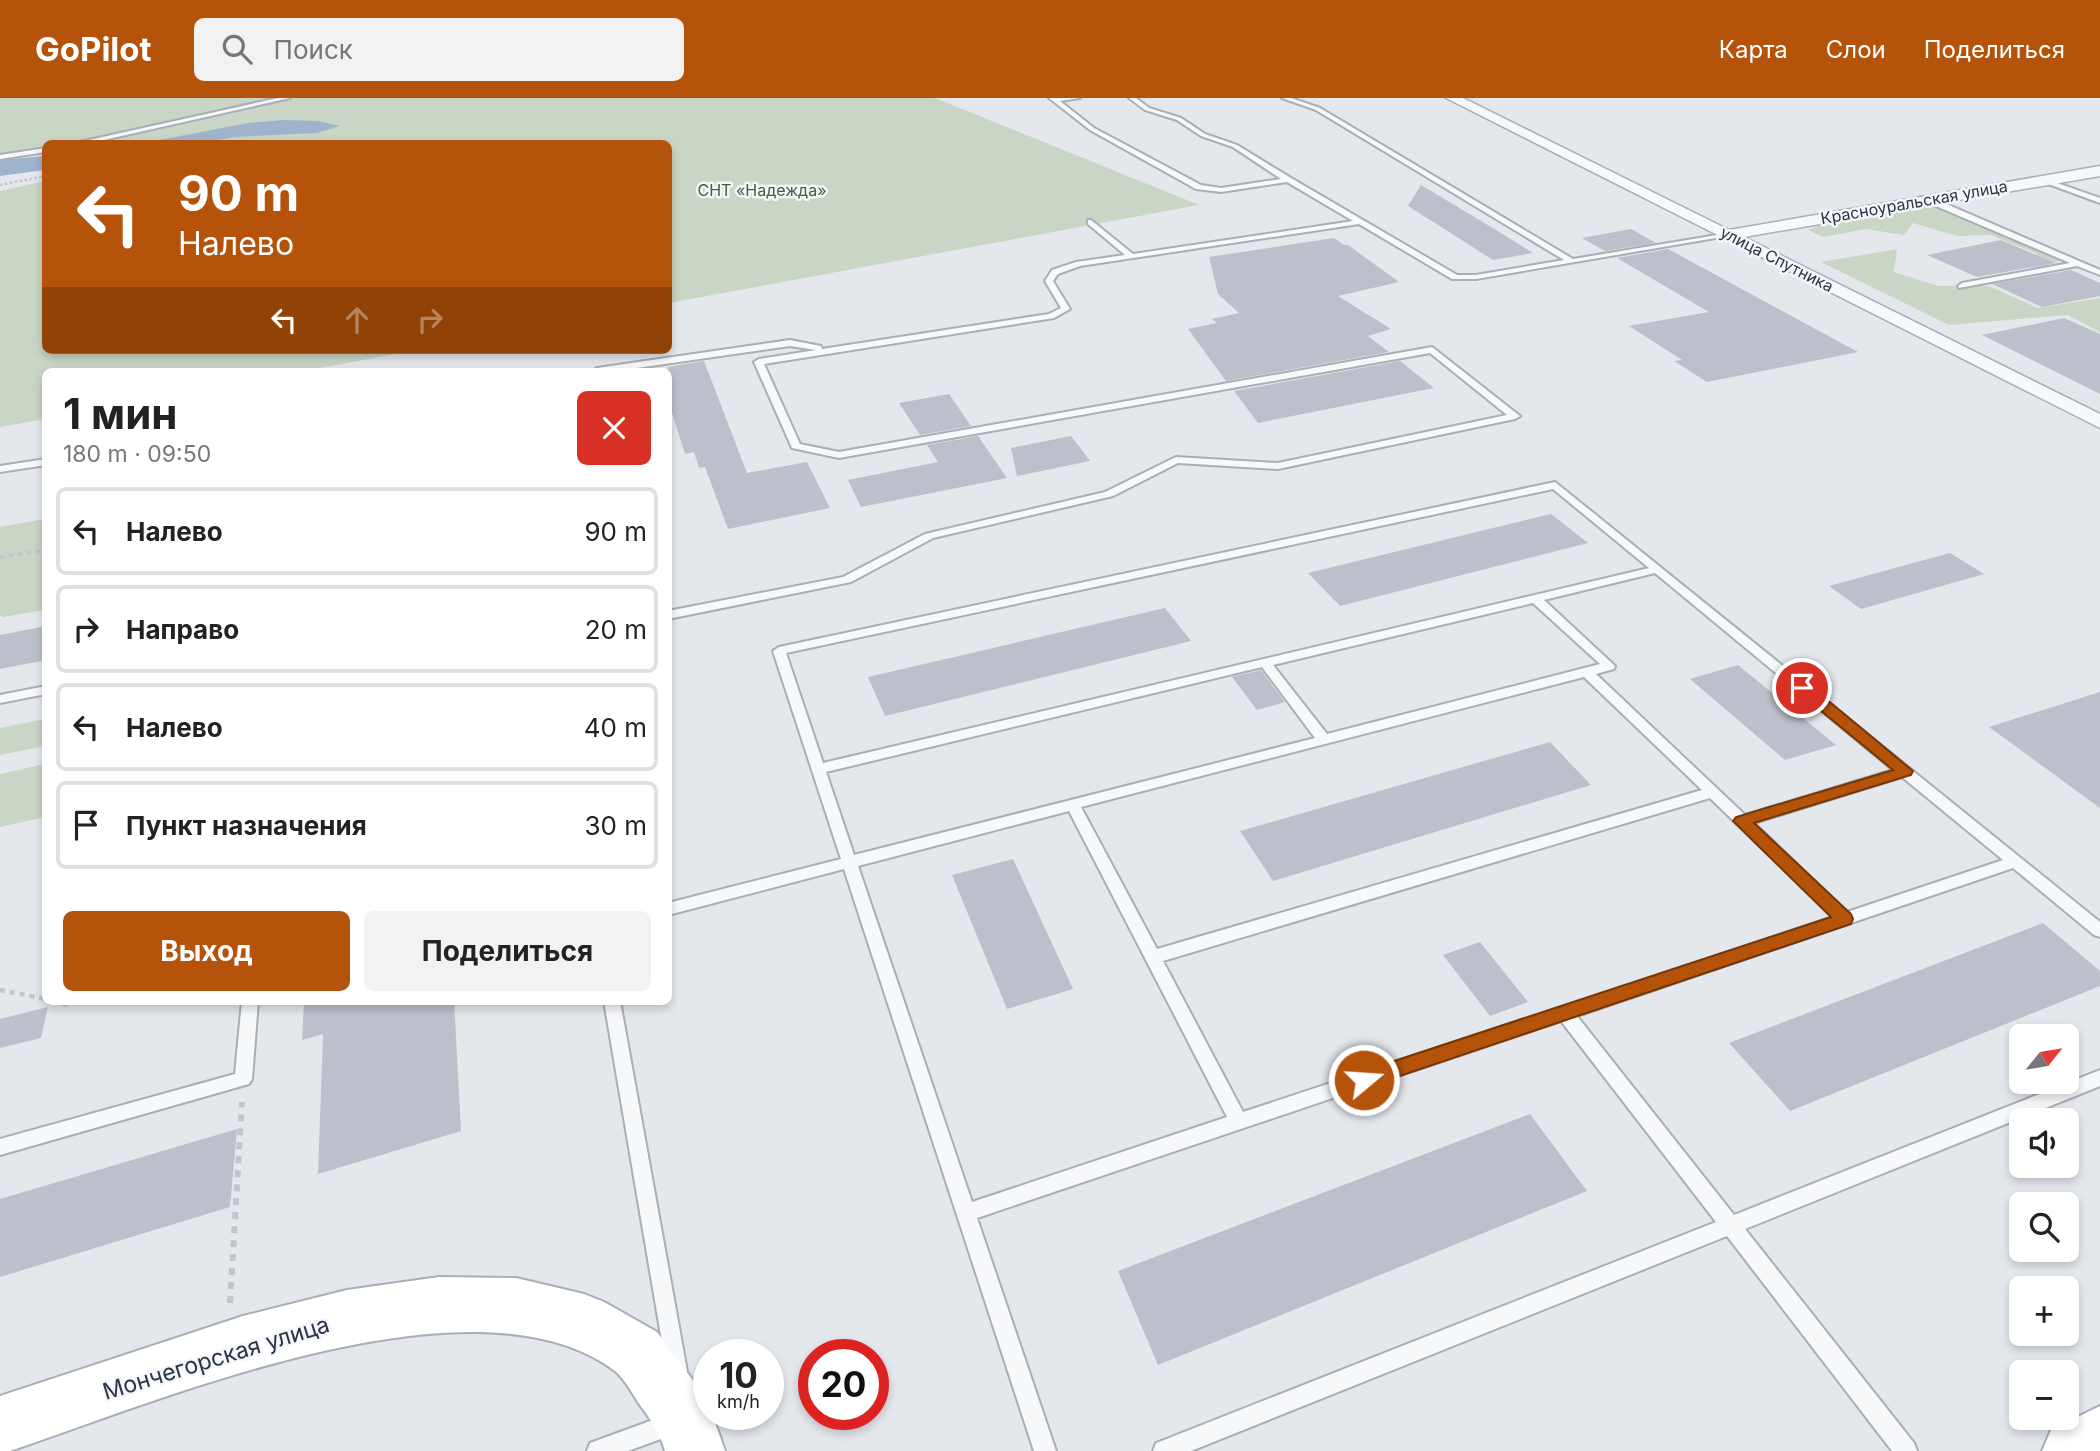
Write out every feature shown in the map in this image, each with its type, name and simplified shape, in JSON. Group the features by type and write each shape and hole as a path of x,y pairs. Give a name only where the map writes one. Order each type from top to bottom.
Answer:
{"street":[{"name":"улица Спутника","path":"1453,98 2100,422"},
{"name":"Красноуральская улица","path":"1729,235 2100,171"},
{"name":"Мончегорская улица","path":"0,1425 243,1345 348,1318 439,1304 516,1305 584,1322 637,1352 690,1435"},
{"path":"2072,1451 2100,1436"}],"lane":[{"path":"93,140 287,98"},
{"path":"1054,99 1077,98"},
{"path":"1132,98 1147,109 1180,119 1203,135 1236,146 1288,180 1455,277 1476,277 1729,235"},
{"path":"1285,98 1318,109 1570,261"},
{"path":"1054,99 1092,128 1199,187 1221,190 1288,180"},
{"path":"0,157 42,151"},
{"path":"2046,180 2100,201"},
{"path":"1927,200 2100,273"},
{"path":"1090,222 1132,257"},
{"path":"672,614 847,580 929,536 1109,494 1175,460 1278,466 1515,416 1432,350 839,455 796,446 759,362 1051,316 1066,309 1049,281 1055,272 1079,264 1360,222"},
{"path":"1962,286 2077,264"},
{"path":"622,368 790,343 829,351"},
{"path":"0,469 42,463"},
{"path":"1045,1451 779,651 1555,485 2100,931"},
{"path":"818,769 1658,569"},
{"path":"672,908 1609,666 1536,599"},
{"path":"1265,663 1324,740"},
{"path":"1587,672 1844,919"},
{"path":"0,699 42,691"},
{"path":"1742,821 1905,771"},
{"path":"1153,957 1712,792"},
{"path":"1073,805 1239,1122"},
{"path":"966,1213 2015,862"},
{"path":"0,1147 243,1079 250,1005"},
{"path":"598,1451 690,1435 613,1005"},
{"path":"1565,1013 1732,1224 1906,1451"},
{"path":"1164,1451 2100,1078"}],"path":[{"path":"0,185 42,177"},
{"path":"0,558 42,551"},
{"path":"0,990 42,998"},
{"path":"230,1313 243,1079"}],"green space":[{"name":"СНТ «Надежда»","path":"0,98 935,98 1199,205 672,302 672,140 42,140 42,147 0,156"},
{"path":"42,182 42,354 395,354 320,368 42,368 42,420 0,427 0,191"},
{"path":"1926,204 2063,260 2038,268 1997,265 2038,254 1991,235 1957,236 1913,223 1904,235 1866,229 1823,237 1808,230 1847,216"},
{"path":"1897,249 1894,272 1938,286 1989,286 2038,308 2100,298 2100,332 2068,315 1949,325 1821,262"},
{"path":"42,520 42,610 3,617 0,615 0,527"},
{"path":"42,720 42,747 0,755 0,728"},
{"path":"42,765 42,818 0,827 0,774"}],"water":[{"path":"318,121 340,126 317,133 218,140 160,140 248,123"},
{"path":"42,156 42,170 0,176 0,160"}],"building":[{"path":"1421,185 1533,253 1493,260 1408,206"},
{"path":"1631,229 1656,243 1605,251 1582,238"},
{"path":"1334,238 1399,282 1338,296 1391,329 1368,336 1389,352 1226,381 1188,329 1217,323 1212,319 1239,313 1218,294 1209,257"},
{"path":"2001,240 2055,263 1977,277 1927,255"},
{"path":"1668,249 1858,352 1707,382 1674,361 1682,360 1629,326 1709,312 1617,258"},
{"path":"2071,270 2100,283 2100,296 2042,307 1992,284"},
{"path":"2064,318 2100,334 2100,394 1982,335"},
{"path":"704,361 747,473 807,462 830,508 728,529 705,467 699,468 694,452 685,454 672,413 672,368 668,367"},
{"path":"1400,361 1434,388 1258,423 1234,391"},
{"path":"949,394 971,426 920,435 899,403"},
{"path":"978,436 1007,478 861,507 848,480 938,462 927,445"},
{"path":"1071,436 1090,461 1017,476 1011,448"},
{"path":"1551,514 1588,543 1340,606 1308,573"},
{"path":"1950,553 1984,574 1861,609 1829,586"},
{"path":"1165,608 1191,641 885,716 868,677"},
{"path":"42,627 42,661 0,669 0,635"},
{"path":"1738,665 1836,745 1785,760 1690,679"},
{"path":"1261,670 1285,702 1257,710 1232,677"},
{"path":"2100,692 2100,808 1989,727"},
{"path":"1550,742 1591,785 1273,881 1240,831"},
{"path":"1013,859 1073,989 1007,1009 952,875"},
{"path":"2043,923 2100,971 2100,986 1790,1111 1729,1043"},
{"path":"1480,942 1528,1002 1490,1016 1443,955"},
{"path":"304,1005 454,1005 461,1131 318,1174 323,1034 302,1040"},
{"path":"48,1007 41,1038 0,1048 0,1019"},
{"path":"1530,1114 1587,1191 1158,1365 1118,1271"},
{"path":"237,1129 230,1207 0,1277 0,1199"}],"route":[{"path":"1364,1080 1844,919 1742,821 1905,771 1802,688"}]}
